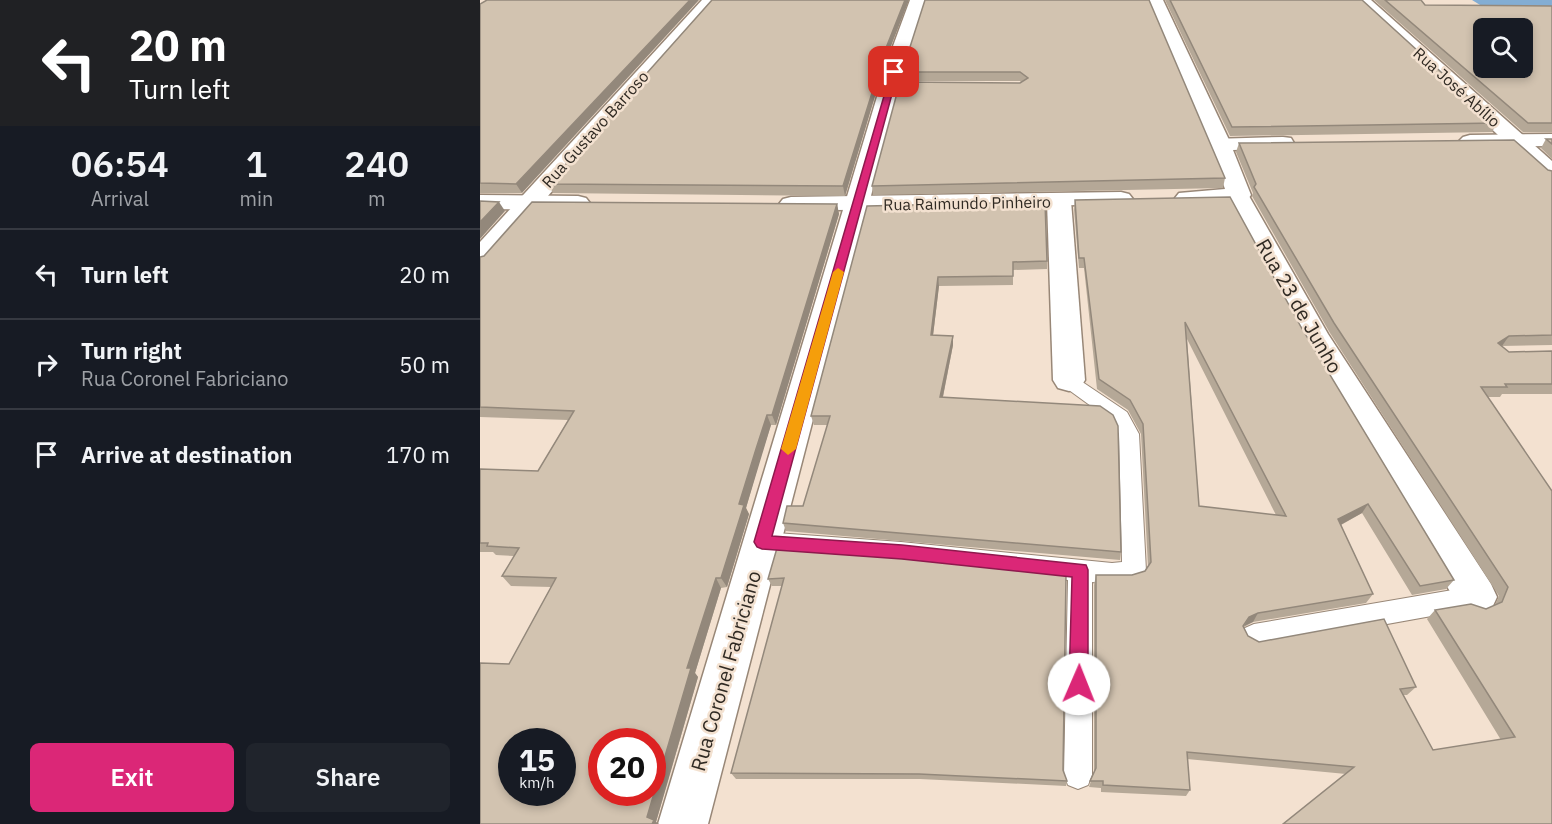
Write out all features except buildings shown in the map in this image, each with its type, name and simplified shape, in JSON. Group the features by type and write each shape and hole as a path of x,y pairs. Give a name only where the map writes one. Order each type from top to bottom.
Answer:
{"street":[{"name":"Rua Gustavo Barroso","path":"480,258 710,0"},
{"name":"Rua Coronel Fabriciano","path":"683,824 857,205 896,86 918,0"},
{"name":"Rua 23 de Junho","path":"1155,0 1220,144 1239,194 1237,196 1314,336 1476,597"},
{"name":"Rua José Abílio","path":"1362,0 1552,173"},
{"path":"1445,141 1552,140"},
{"path":"1220,144 1303,143"},
{"name":"Rua Raimundo Pinheiro","path":"763,204 857,205 1237,196"},
{"path":"1059,201 1069,380"},
{"path":"480,202 599,203"}],"lane":[{"path":"762,542 902,552 1112,574 1134,571 1129,434 1119,417 1069,380"},
{"path":"1078,776 1080,570"},
{"path":"1254,636 1476,597"}],"water":[{"path":"1472,0 1552,0 1552,21 1485,8"}],"slow traffic":[{"path":"788,449 838,272"}],"route":[{"path":"894,72 762,542 902,552 1080,570 1079,684"}]}
